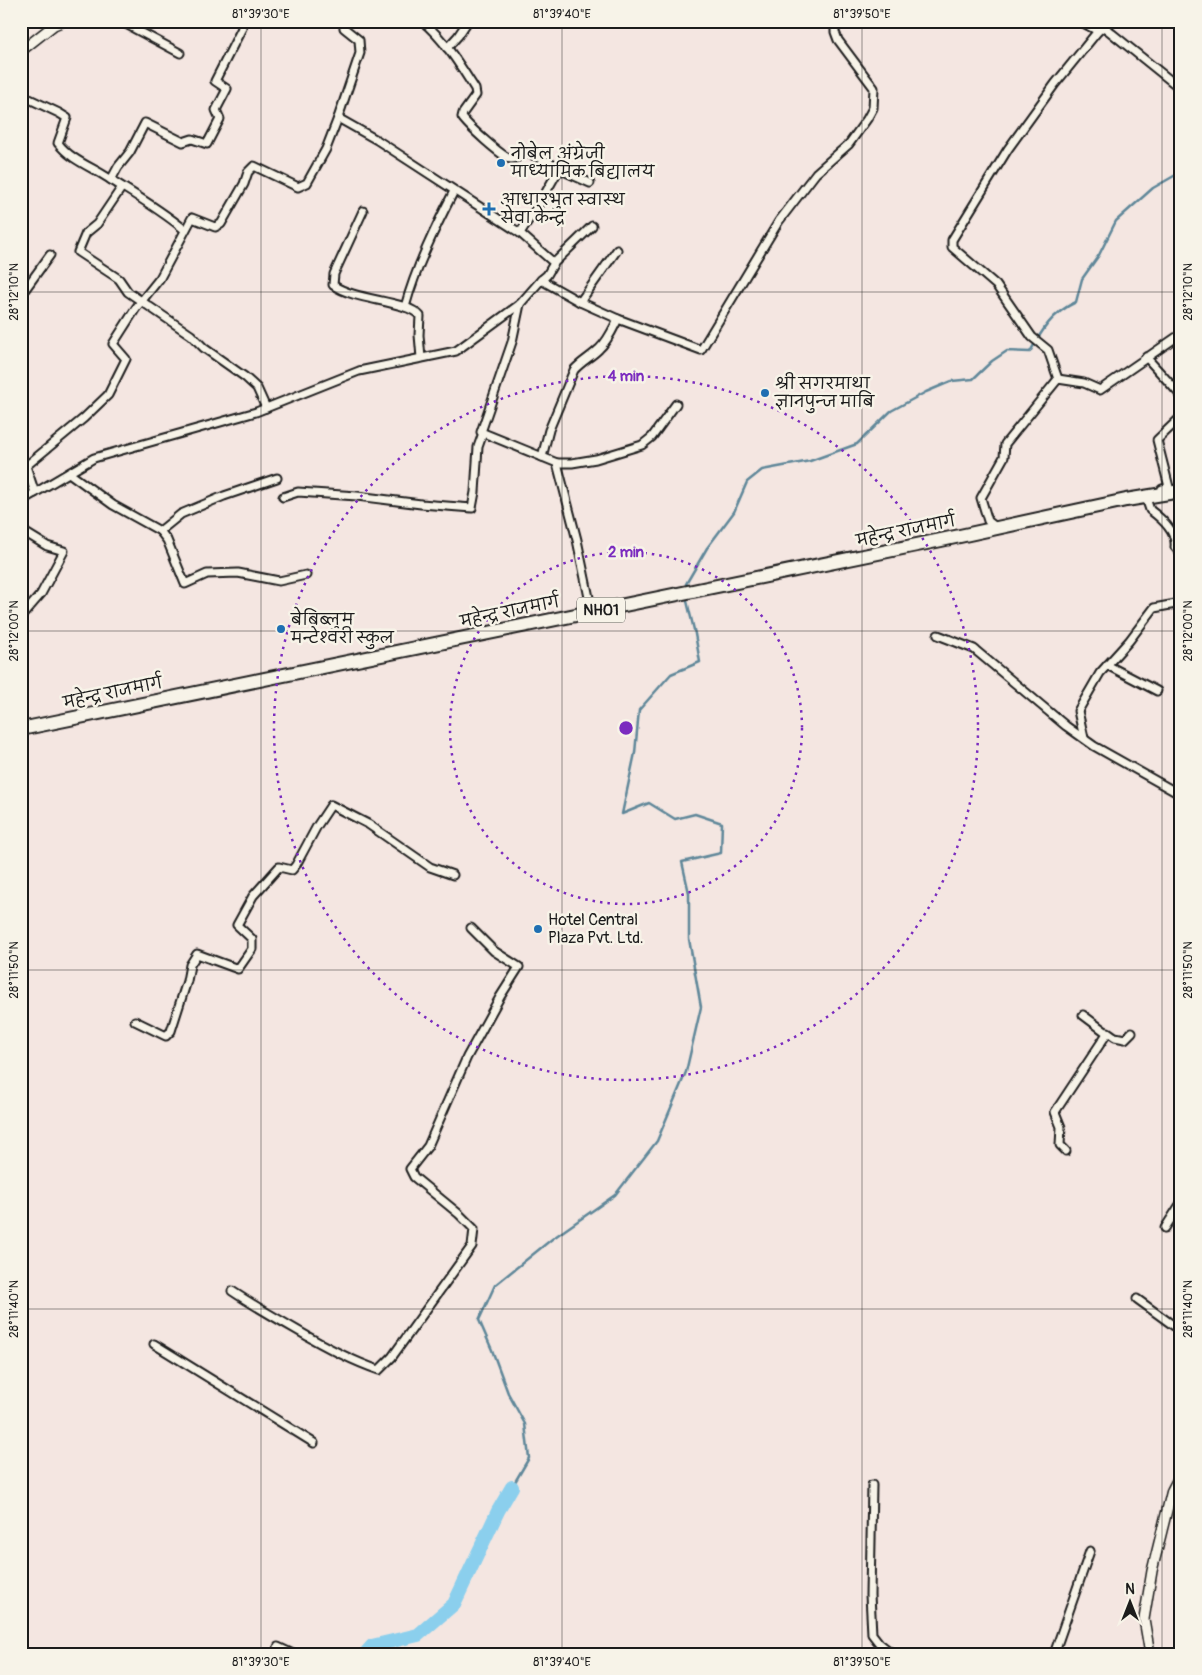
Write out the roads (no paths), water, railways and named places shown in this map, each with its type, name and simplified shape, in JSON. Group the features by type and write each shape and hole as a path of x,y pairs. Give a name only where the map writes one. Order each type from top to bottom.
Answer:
{"highway":[{"name":"महेन्द्र राजमार्ग","path":"21,728 592,612 1126,500 1181,491"}],"street":[{"path":"21,51 54,25 64,21"},
{"path":"120,21 180,53"},
{"path":"111,180 118,167 130,152 145,123 183,142 192,138 207,144 220,119 216,110 227,89 215,81 242,28 241,21"},
{"path":"35,493 26,466 84,418 108,395 126,359 113,344 160,278 192,218 215,227 221,224 244,184 248,172 254,166 298,187 307,183 326,149 360,54 359,40 344,28 342,21"},
{"path":"422,21 432,29 447,48 475,89 476,95 462,117 477,134 512,160 525,152 590,183"},
{"path":"447,48 468,21"},
{"path":"541,280 580,302 618,319 701,350 779,221 816,172 849,144 868,119 873,108 874,88 838,40 835,32 835,21"},
{"path":"1078,21 1101,29 1181,89"},
{"path":"1058,379 1048,350 1032,337 996,285 952,247 952,240 1008,149 1055,84 1101,29 1112,21"},
{"path":"21,95 67,118 58,143 63,149 80,162 167,215 185,230"},
{"path":"338,118 376,140 520,233 554,263"},
{"path":"520,233 559,169"},
{"path":"122,187 97,224 86,233 78,252 119,279 128,292 245,377 257,388 266,408"},
{"path":"406,307 409,293 454,191"},
{"path":"363,211 334,274 333,285 340,290 406,307 418,313 420,316 421,358"},
{"path":"21,501 94,458 266,408 359,371 456,351 520,304 547,275 554,263 592,226"},
{"path":"580,302 617,250"},
{"path":"21,295 50,255"},
{"path":"520,304 512,342 481,432 557,463 572,463 596,459 642,445 652,437 676,404"},
{"path":"542,457 549,430 574,370 580,363 600,349 609,337 618,319"},
{"path":"1058,379 1084,383 1100,390 1181,334"},
{"path":"1146,357 1181,396"},
{"path":"997,528 988,521 981,498 1004,457 1005,444 1058,379"},
{"path":"1175,389 1181,383"},
{"path":"1126,500 1169,487 1158,440 1181,417"},
{"path":"283,497 298,492 472,508 476,492 478,447 484,433"},
{"path":"557,463 577,540 592,612"},
{"path":"69,473 113,505 160,531 167,540 185,584 207,574 238,573 279,581 306,575"},
{"path":"160,531 181,514 224,496 277,478"},
{"path":"1146,498 1150,510 1162,518 1176,542 1175,547 1181,554"},
{"path":"21,530 47,546 64,551 41,594 21,617"},
{"path":"1084,738 1078,711 1100,672 1129,641 1154,608 1181,603"},
{"path":"938,635 974,649 1066,726 1181,795"},
{"path":"1107,665 1157,691"},
{"path":"135,1021 166,1036 171,1031 187,981 190,965 197,954 238,969 252,949 252,939 236,925 253,896 279,867 292,870 296,865 317,826 332,805 368,824 430,867 453,875"},
{"path":"232,1291 263,1312 323,1346 379,1370 392,1357 472,1246 474,1229 459,1214 414,1177 410,1169 428,1146 468,1057 500,997 519,967 494,951 471,928"},
{"path":"1083,1015 1115,1038 1125,1039 1132,1032"},
{"path":"1066,1151 1060,1145 1061,1127 1055,1112 1107,1033"},
{"path":"1165,1228 1181,1203"},
{"path":"1137,1299 1181,1331"},
{"path":"154,1344 314,1443"},
{"path":"1150,1654 1144,1619 1152,1570 1172,1490 1181,1473"},
{"path":"872,1485 870,1595 872,1634 892,1654"},
{"path":"1054,1654 1090,1551"},
{"path":"278,1647 293,1654"}],"waterway":[{"path":"686,587 707,548 734,512 747,482 762,470 810,461 857,444 891,411 926,392 952,381 973,379 992,361 1007,351 1030,352 1048,323 1060,311 1076,302 1082,279 1099,255 1116,221 1153,188 1181,172"},
{"path":"512,1487 529,1458 525,1424 508,1393 479,1320 495,1285 552,1239 615,1195 657,1141 686,1072 701,1007 689,939 689,893 682,862 721,853 722,823 695,814 675,819 649,803 622,814 635,753 639,710 671,674 700,662 686,597"},
{"path":"365,1654 372,1646 418,1635 454,1604 498,1511 512,1487"}],"place":[{"name":"नोबेल अंग्रेजी माध्यामिक बिद्यालय","path":"501,163"},
{"name":"आधारभुत स्वास्थ सेवा केन्द्र","path":"489,209"},
{"name":"श्री सगरमाथा ज्ञानपुन्ज माबि","path":"765,393"},
{"name":"बेबिब्लुम मन्टेश्वरी स्कुल","path":"281,629"},
{"name":"Hotel Central Plaza Pvt. Ltd.","path":"538,929"}]}
